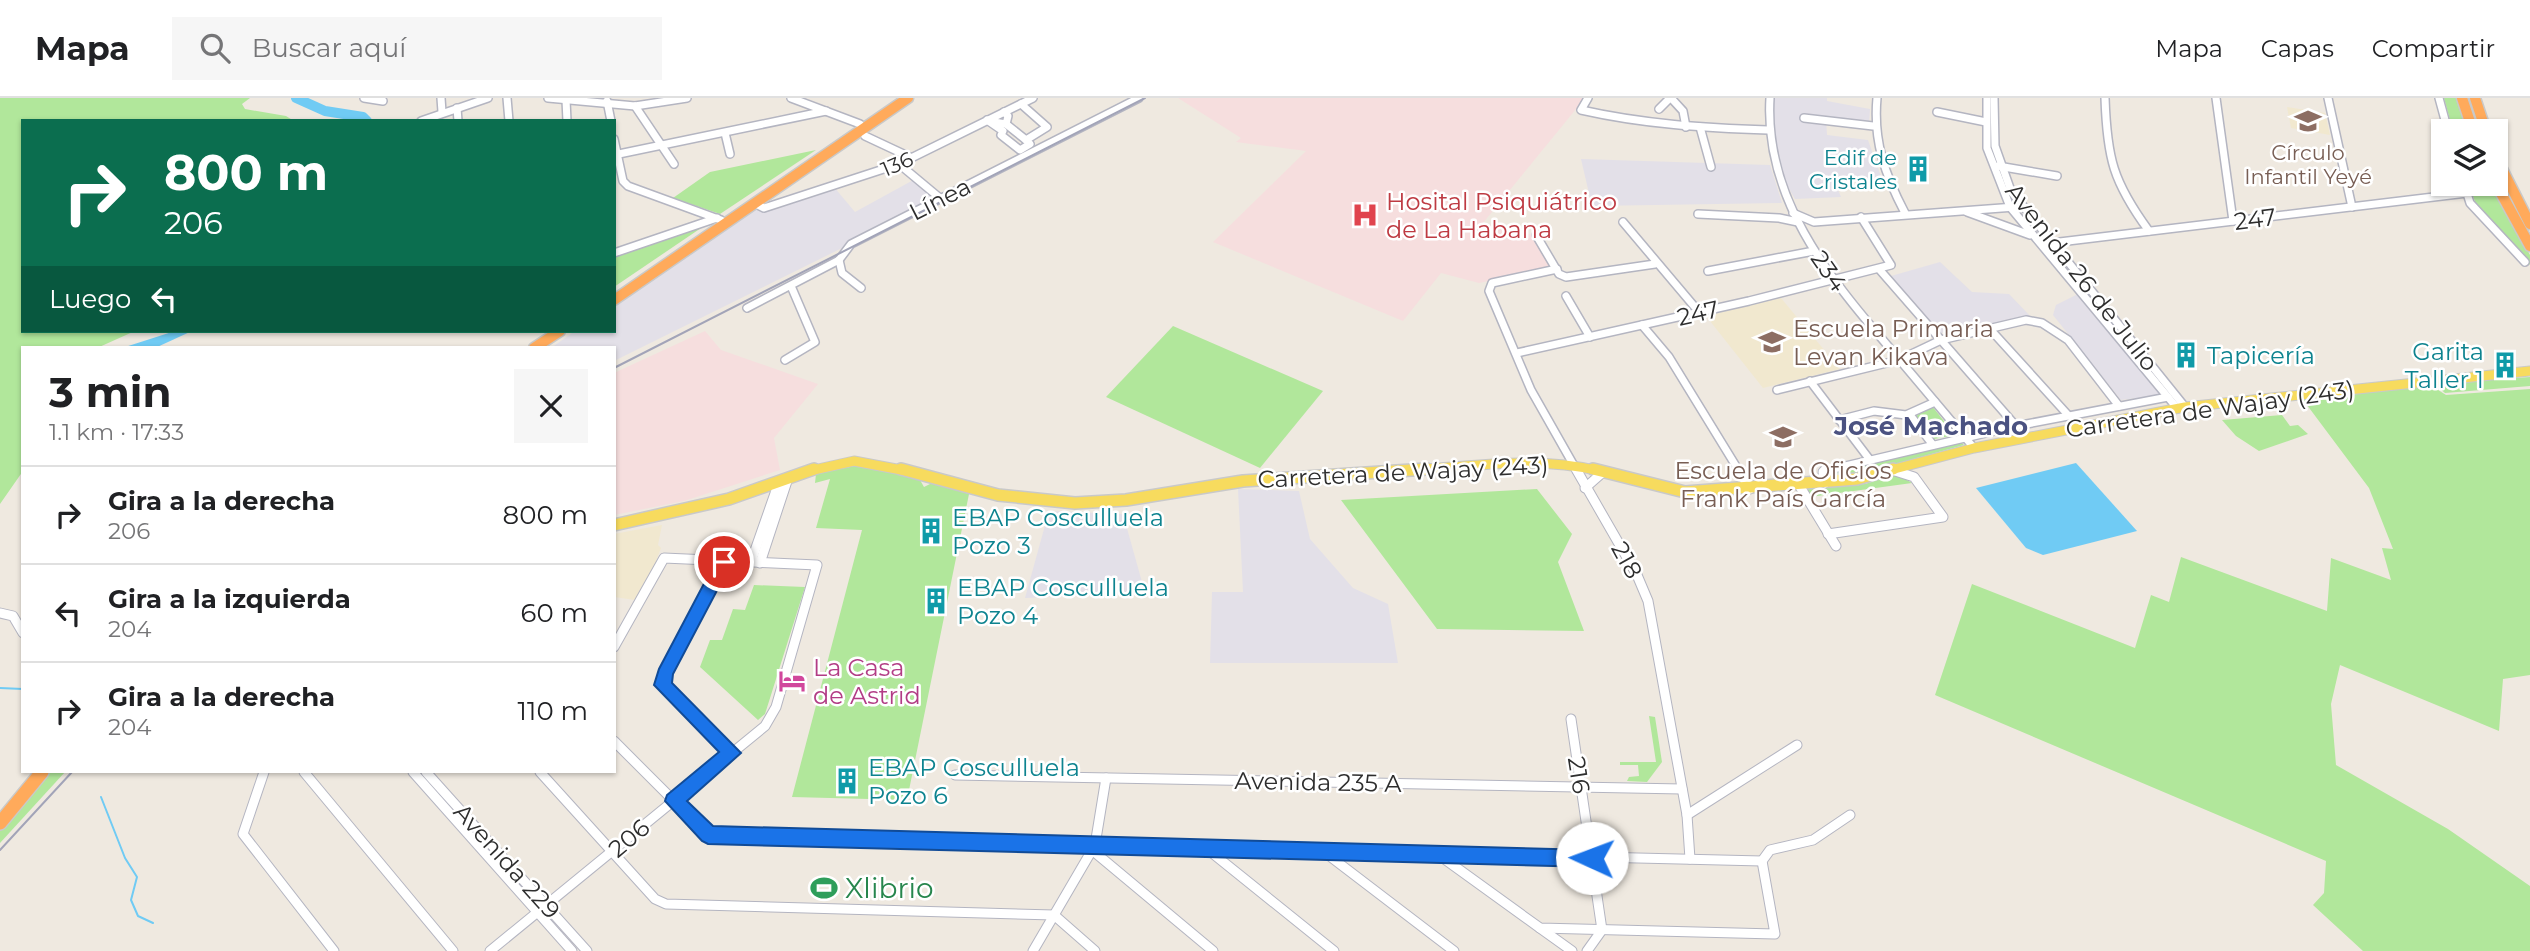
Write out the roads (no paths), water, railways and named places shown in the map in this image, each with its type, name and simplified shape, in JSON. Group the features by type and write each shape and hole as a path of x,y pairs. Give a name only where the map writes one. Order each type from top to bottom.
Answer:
{"highway":[{"path":"616,292 898,98"},
{"path":"616,299 908,98"},
{"path":"2462,98 2469,119"},
{"path":"2475,98 2482,119"},
{"path":"2508,181 2530,224"},
{"path":"2503,196 2530,246"},
{"path":"537,346 557,333"},
{"path":"548,346 567,333"},
{"path":"0,810 30,773"},
{"path":"0,823 41,773"}],"main road":[{"name":"Carretera de Wajay (243)","path":"616,525 720,502 842,462 867,461 963,488 1028,500 1075,503 1126,500 1255,480 1529,463 1571,464 1685,492 1825,483 1857,480 1918,461 1974,448 2181,408 2298,393 2530,371"}],"street":[{"path":"364,98 383,101"},
{"path":"441,98 442,112"},
{"path":"426,119 488,98"},
{"path":"507,98 509,119"},
{"path":"548,98 598,103 606,100 635,106 687,98"},
{"path":"791,98 860,124"},
{"name":"136","path":"754,204 764,208 775,205 899,164 1033,98"},
{"name":"Línea","path":"747,308 839,260 850,244 1139,98"},
{"path":"1588,98 1581,110 1624,120 1686,127 1768,130"},
{"path":"1659,109 1670,98 1683,111 1686,127"},
{"name":"234","path":"1770,98 1768,130 1780,178 1807,239 1832,280 1974,448"},
{"path":"1877,98 1873,126 1887,179 1905,213"},
{"name":"Avenida 26 de Julio","path":"1987,98 1987,148 2021,206 2047,244 2181,408"},
{"name":"Avenida 26 de Julio","path":"1994,98 1992,132 1996,166 2004,196 2010,207 2031,236 2047,244 2064,258 2168,397 2181,408"},
{"path":"2105,98 2106,156 2114,179 2149,231"},
{"path":"2216,98 2233,221"},
{"path":"2329,98 2352,206"},
{"path":"2439,98 2445,119"},
{"path":"566,100 567,119"},
{"path":"606,100 611,119"},
{"path":"1021,104 1047,127 1026,140"},
{"path":"635,106 674,164"},
{"path":"457,108 458,119"},
{"path":"719,219 628,186 623,181 616,155 826,111"},
{"path":"1004,112 1008,116 1006,124"},
{"path":"1937,112 1986,122"},
{"path":"1804,118 1873,126"},
{"path":"988,121 1006,124 1030,144 1020,150 1001,135 1003,131 988,121"},
{"path":"1700,127 1711,167"},
{"path":"725,133 730,154"},
{"path":"865,136 912,158"},
{"path":"899,164 941,199"},
{"path":"1996,166 2057,176"},
{"path":"1991,209 2004,196"},
{"name":"247","path":"2047,244 2440,196"},
{"path":"2468,196 2470,203 2525,262"},
{"path":"1793,212 1814,222 2021,206"},
{"path":"1961,211 2000,222 2031,236"},
{"path":"1698,214 1779,218 1798,222"},
{"path":"1861,217 1891,265 1879,269 2016,426"},
{"path":"616,252 719,219"},
{"path":"1623,222 1655,264 1683,289 1699,312"},
{"path":"1807,239 1814,222"},
{"path":"2038,228 2072,241"},
{"path":"1536,235 1562,276 1571,277 1655,264"},
{"path":"2064,258 2064,246 2072,241"},
{"path":"1708,271 1805,255 1814,251"},
{"path":"839,260 842,273 861,288"},
{"name":"218","path":"1557,269 1492,283 1488,287 1531,390 1637,575 1648,601 1687,815 1690,859"},
{"name":"247","path":"1517,353 1879,269"},
{"path":"785,360 815,342 791,286"},
{"path":"1566,296 1590,337"},
{"path":"1777,390 1899,360 1941,340 2026,320 2050,324 2066,337 2119,406"},
{"path":"1642,325 1669,358 1750,489"},
{"path":"1989,328 2068,415"},
{"path":"1810,381 1870,460"},
{"path":"1825,483 1823,472 1827,468 2068,415 2168,397"},
{"path":"1839,420 1874,411 1910,415 1935,402"},
{"path":"1910,415 1933,445"},
{"path":"1914,478 1918,461"},
{"path":"1828,534 1944,517 1914,478 1892,470"},
{"path":"1585,488 1602,473"},
{"path":"616,643 664,558 756,563 784,480"},
{"path":"1799,485 1836,546"},
{"path":"724,562 665,674 663,685 732,753"},
{"name":"206","path":"490,951 614,851 772,717 817,565 756,563"},
{"path":"0,613 13,616 21,630"},
{"name":"216","path":"1571,719 1602,930"},
{"path":"616,743 708,835 1093,848 1206,848 1762,861"},
{"path":"1687,815 1797,746"},
{"path":"264,773 243,834 334,951"},
{"path":"305,773 453,951"},
{"name":"Avenida 229","path":"414,773 542,908 587,951"},
{"name":"Avenida 229","path":"427,773 542,908 572,951"},
{"path":"541,773 655,899 666,904 1054,915 1095,951"},
{"name":"Avenida 235 A","path":"955,775 1682,789"},
{"path":"1033,951 1093,848 1106,778"},
{"path":"1540,928 1775,934 1762,861 1770,850 1801,847 1821,838 1850,815"},
{"path":"1093,848 1213,951"},
{"path":"1206,848 1334,951"},
{"path":"1323,851 1454,951"},
{"path":"1438,854 1572,951"},
{"path":"1587,951 1602,930"}],"water":[{"path":"169,333 188,333 159,346 128,346"},
{"path":"2076,463 2137,531 2043,555 2026,548 1976,488"}],"waterway":[{"path":"296,98 325,111 365,119"},
{"path":"0,688 21,689"},
{"path":"101,797 125,858 137,877 131,900 138,916 153,923"}],"railway":[{"path":"616,367 1145,98"},
{"path":"0,850 71,773"}],"place":[{"name":"Círculo Infantil Yeyé","path":"2308,121"},
{"name":"Edif de Cristales","path":"1918,169"},
{"name":"Hosital Psiquiátrico de La Habana","path":"1365,215"},
{"name":"Escuela Primaria Levan Kikava","path":"1772,342"},
{"name":"Tapicería","path":"2186,355"},
{"name":"Garita Taller 1","path":"2505,365"},
{"name":"Escuela de Oficios Frank País García","path":"1783,437"},
{"name":"EBAP Cosculluela Pozo 3","path":"931,531"},
{"name":"EBAP Cosculluela Pozo 4","path":"936,601"},
{"name":"La Casa de Astrid","path":"792,681"},
{"name":"EBAP Cosculluela Pozo 6","path":"847,781"},
{"name":"Xlibrio","path":"824,888"}],"district":[{"name":"José Machado","path":"1931,426"}]}
